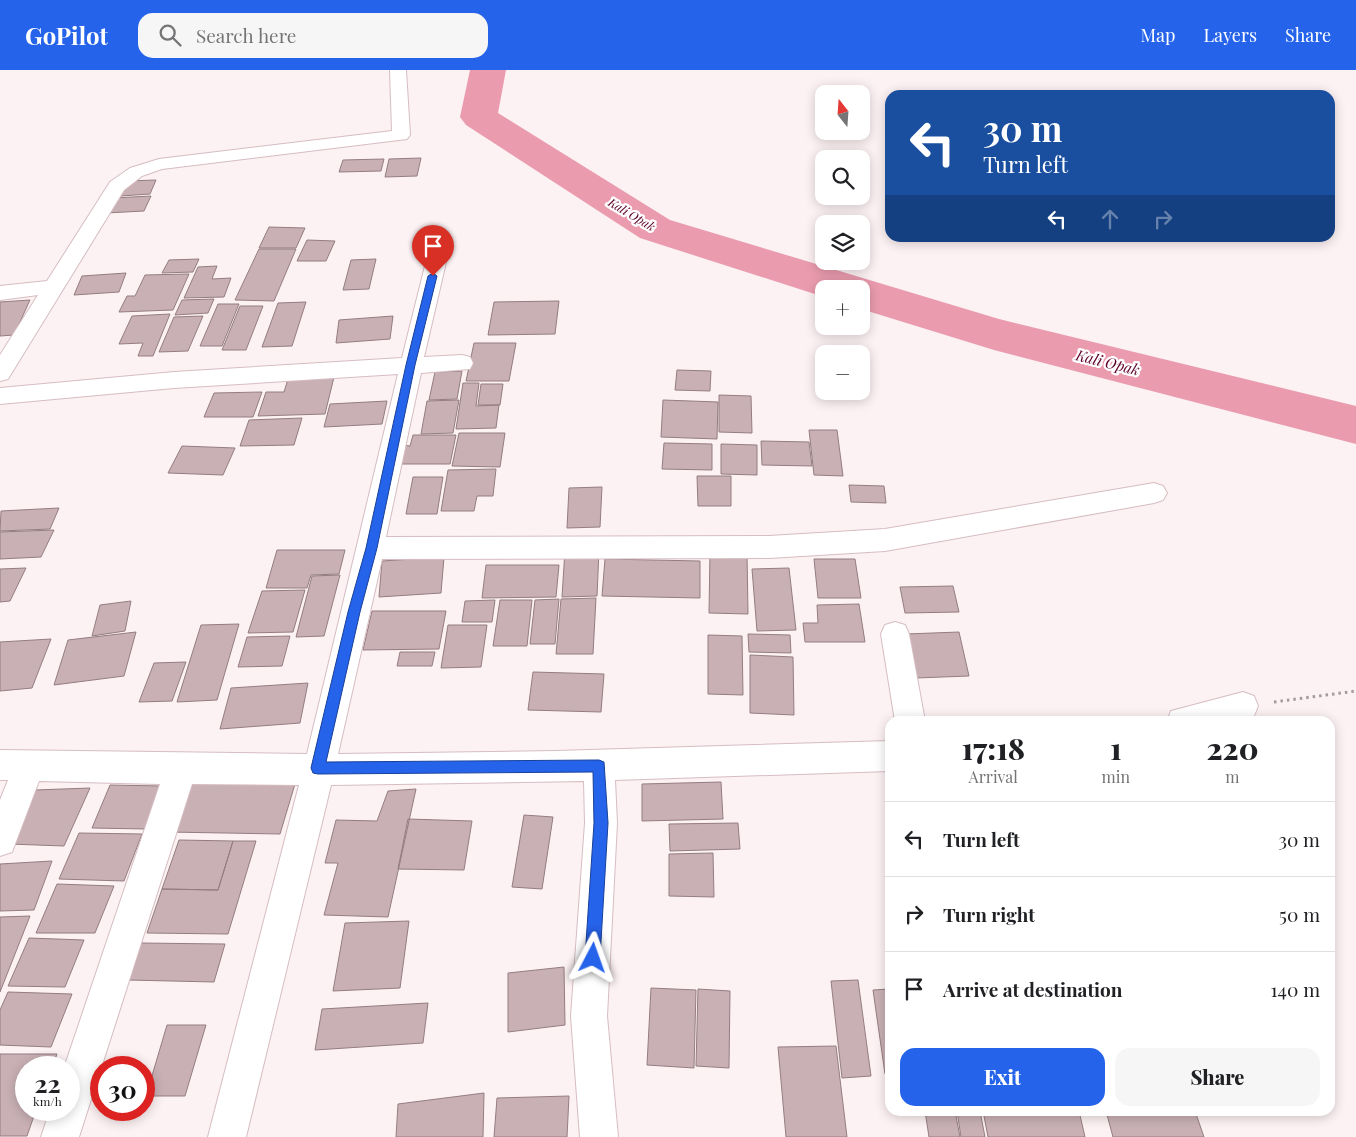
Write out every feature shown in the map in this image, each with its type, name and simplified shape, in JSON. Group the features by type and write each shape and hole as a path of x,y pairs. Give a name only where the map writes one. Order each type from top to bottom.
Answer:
{"street":[{"path":"0,373 117,186 136,172 159,164 401,135 398,70"},
{"path":"227,1137 318,768 354,612 372,548 411,365 437,258"},
{"path":"0,293 53,287"},
{"path":"0,396 174,380 462,363"},
{"path":"372,548 769,547 885,540 1154,493"},
{"path":"895,634 909,716"},
{"path":"1202,716 1243,706"},
{"path":"0,840 15,766 181,769 599,766 885,756"},
{"path":"599,766 601,823 589,1016 599,1137"},
{"path":"80,1077 181,769"},
{"path":"60,1137 65,1121"}],"path":[{"path":"1243,706 1356,691"}],"building":[{"path":"421,158 417,176 385,177 389,159"},
{"path":"384,159 381,171 339,172 343,160"},
{"path":"156,180 150,194 120,196 127,181"},
{"path":"151,196 144,211 106,213 113,198"},
{"path":"269,227 305,228 296,248 259,248"},
{"path":"307,240 335,241 326,261 297,261"},
{"path":"259,249 296,249 274,301 235,300"},
{"path":"199,259 193,272 162,273 169,260"},
{"path":"376,259 369,289 343,290 351,260"},
{"path":"217,266 212,279 231,278 224,297 184,298 198,267"},
{"path":"126,273 119,292 74,295 82,276"},
{"path":"189,274 173,310 119,312 127,296 135,296 145,275"},
{"path":"214,299 208,313 175,315 182,300"},
{"path":"30,300 14,335 0,336 0,302"},
{"path":"559,301 555,334 488,335 494,302"},
{"path":"306,302 292,346 262,347 278,303"},
{"path":"218,304 239,304 222,346 200,346"},
{"path":"240,306 263,306 246,350 222,350"},
{"path":"170,314 153,356 138,356 143,343 119,344 132,316"},
{"path":"203,316 188,351 159,352 174,317"},
{"path":"393,316 390,339 336,343 339,320"},
{"path":"474,343 516,343 509,381 466,381"},
{"path":"677,370 711,371 710,391 675,390"},
{"path":"462,371 457,399 429,400 435,372"},
{"path":"334,377 325,414 258,416 266,392 284,392 288,379"},
{"path":"463,383 479,383 476,406 499,405 496,428 456,429"},
{"path":"481,384 503,384 500,405 478,405"},
{"path":"262,392 253,417 204,417 214,393"},
{"path":"719,395 751,396 752,433 719,432"},
{"path":"459,400 453,433 421,434 427,401"},
{"path":"663,400 718,402 717,439 661,437"},
{"path":"387,401 382,424 324,427 330,404"},
{"path":"302,418 294,445 240,446 249,420"},
{"path":"809,430 837,430 843,476 814,475"},
{"path":"459,433 505,433 500,467 452,466"},
{"path":"413,435 456,435 450,464 396,464 401,445 410,446"},
{"path":"761,441 809,442 812,466 762,465"},
{"path":"664,443 712,444 712,470 662,469"},
{"path":"721,444 757,445 757,475 721,474"},
{"path":"182,446 235,448 223,475 168,473"},
{"path":"496,469 493,496 477,496 474,511 441,511 448,470"},
{"path":"697,476 731,476 731,506 698,506"},
{"path":"413,477 443,477 437,514 406,514"},
{"path":"849,485 884,486 886,503 851,502"},
{"path":"602,487 600,527 567,528 569,488"},
{"path":"59,508 50,529 0,531 1,511"},
{"path":"54,530 41,557 0,559 0,532"},
{"path":"277,550 345,550 339,574 311,575 307,588 266,588"},
{"path":"565,550 599,550 597,596 562,597"},
{"path":"710,552 747,553 748,614 709,613"},
{"path":"444,557 441,593 379,597 382,561"},
{"path":"605,559 700,561 700,598 602,596"},
{"path":"814,559 855,559 861,598 818,598"},
{"path":"486,565 559,565 556,597 482,598"},
{"path":"26,568 10,601 0,602 0,569"},
{"path":"789,568 796,630 757,631 752,569"},
{"path":"340,575 324,636 296,637 312,576"},
{"path":"953,586 959,612 905,613 900,587"},
{"path":"305,590 293,632 248,633 262,591"},
{"path":"596,598 593,654 556,654 561,599"},
{"path":"559,599 555,644 530,644 535,600"},
{"path":"495,600 492,622 462,622 465,601"},
{"path":"500,600 532,600 527,646 493,646"},
{"path":"131,601 125,631 92,636 100,605"},
{"path":"859,604 865,642 805,642 803,623 818,623 817,605"},
{"path":"372,611 446,611 439,649 363,650"},
{"path":"239,624 217,700 177,702 201,625"},
{"path":"448,625 487,625 481,667 441,668"},
{"path":"136,632 124,676 54,685 68,640"},
{"path":"959,632 969,676 916,678 906,634"},
{"path":"748,634 790,635 791,653 749,652"},
{"path":"708,635 742,636 743,695 708,694"},
{"path":"290,636 282,666 238,667 247,637"},
{"path":"51,639 32,688 0,691 0,642"},
{"path":"400,652 435,652 432,666 397,666"},
{"path":"750,655 793,657 794,715 750,713"},
{"path":"186,662 172,701 139,702 154,663"},
{"path":"533,672 604,674 601,712 528,710"},
{"path":"308,683 300,723 220,729 231,688"},
{"path":"186,782 295,784 280,834 168,832"},
{"path":"721,782 723,819 642,821 642,784"},
{"path":"110,785 162,786 146,829 92,828"},
{"path":"90,788 64,846 9,844 35,790"},
{"path":"416,789 388,917 324,915 338,863 325,863 336,820 377,821 388,791"},
{"path":"524,815 553,817 542,889 512,887"},
{"path":"408,819 472,821 464,870 398,869"},
{"path":"738,823 740,849 670,851 669,824"},
{"path":"79,833 142,834 124,881 59,879"},
{"path":"179,840 233,841 218,890 162,889"},
{"path":"233,841 256,841 228,934 147,933 162,889 218,890"},
{"path":"713,853 714,897 669,896 669,854"},
{"path":"52,861 34,910 0,911 0,864"},
{"path":"57,884 114,886 95,933 36,933"},
{"path":"30,916 0,992 0,917"},
{"path":"409,921 400,988 333,991 345,923"},
{"path":"29,938 84,940 65,987 8,986"},
{"path":"140,943 225,944 214,982 128,980"},
{"path":"564,967 565,1025 508,1032 508,973"},
{"path":"858,980 871,1076 842,1078 831,981"},
{"path":"651,988 696,990 694,1068 647,1065"},
{"path":"698,989 730,991 729,1068 696,1066"},
{"path":"885,989 885,1074 873,990"},
{"path":"8,992 72,994 51,1047 0,1045 0,1010"},
{"path":"428,1003 423,1043 315,1050 322,1009"},
{"path":"167,1025 206,1025 185,1096 155,1096 155,1066"},
{"path":"836,1046 847,1137 786,1137 778,1047"},
{"path":"0,1054 57,1054 56,1056 15,1056 15,1121 32,1121 27,1136 0,1136"},
{"path":"484,1093 483,1137 396,1137 398,1104"},
{"path":"569,1096 567,1137 494,1137 497,1098"},
{"path":"926,1116 956,1116 960,1137 929,1137"},
{"path":"958,1116 981,1116 985,1137 961,1137"},
{"path":"984,1116 1080,1116 1085,1137 988,1137"},
{"path":"1107,1116 1197,1116 1204,1137 1113,1137"}],"waterway":[{"name":"Kali Opak","path":"488,70 479,117 655,229 820,280"},
{"name":"Kali Opak","path":"870,296 994,334 1356,425"}],"route":[{"path":"433,276 411,365 372,548 354,612 318,768 599,766 601,823 593,958"}]}
